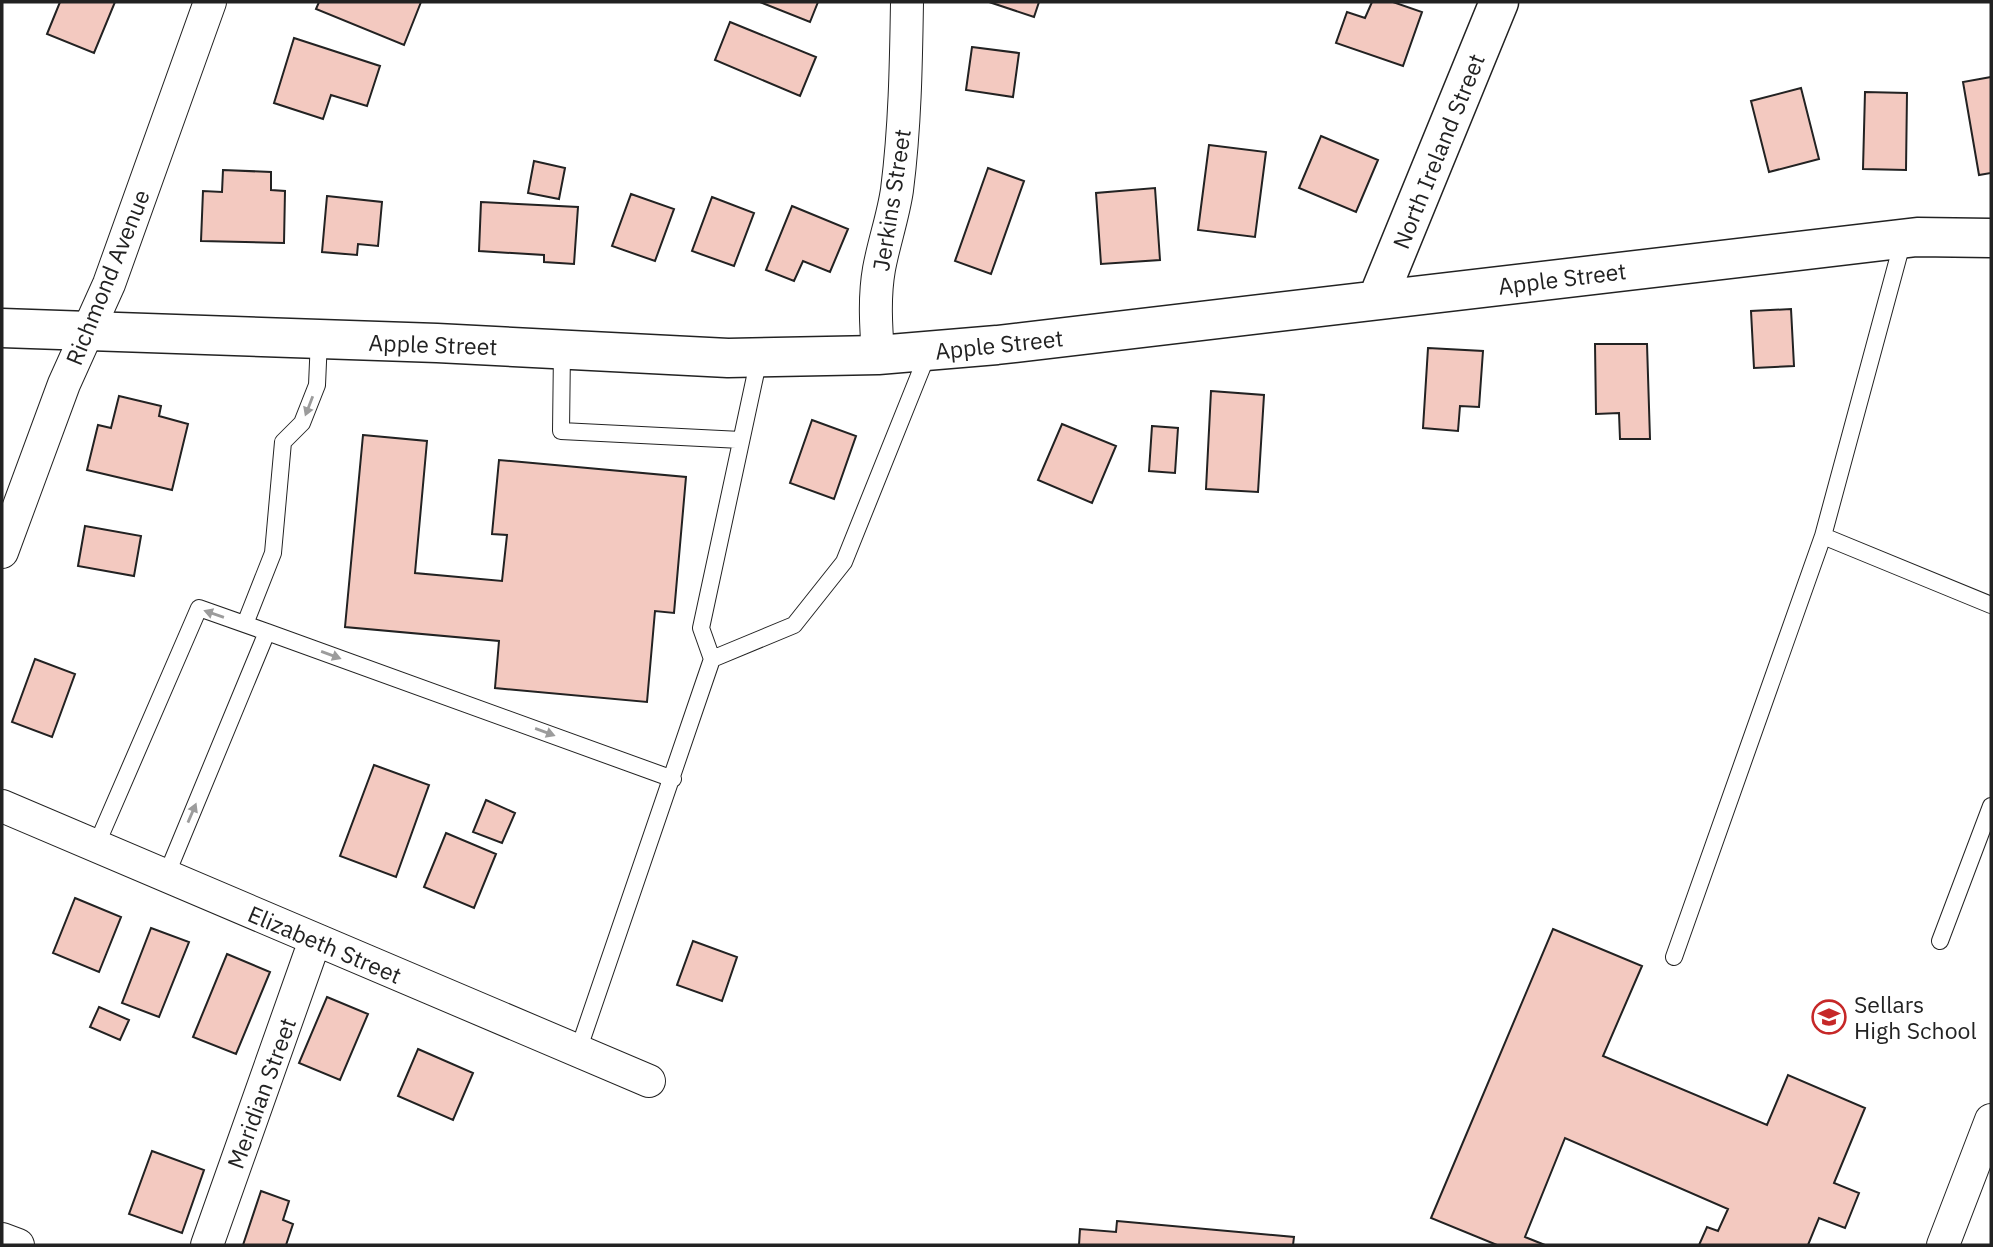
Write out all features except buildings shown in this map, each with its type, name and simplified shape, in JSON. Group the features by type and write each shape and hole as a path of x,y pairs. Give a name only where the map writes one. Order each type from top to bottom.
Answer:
{"street":[{"name":"Richmond Avenue","path":"2,552 64,384 109,284 210,2"},
{"name":"Jerkins Street","path":"878,355 875,318 879,270 897,191 905,111 907,2"},
{"name":"North Ireland Street","path":"1377,300 1499,2"},
{"name":"Apple Street","path":"2,328 759,358 878,355 997,345 1904,239 1991,238"},
{"name":"Elizabeth Street","path":"2,806 649,1080"},
{"name":"Meridian Street","path":"207,1245 315,940"},
{"path":"1942,1245 1991,1120"},
{"path":"2,1239 18,1245"}],"lane":[{"path":"1674,957 1823,536 1904,239"},
{"path":"245,624 272,553 283,442 302,424 317,385 319,339"},
{"path":"562,350 561,431 741,440"},
{"path":"712,659 794,625 844,562 929,351"},
{"path":"578,1051 712,659 701,628 759,358"},
{"path":"1823,536 1991,605"},
{"path":"96,846 199,608 673,779"},
{"path":"166,876 267,632"},
{"path":"1940,941 1991,806"}],"place":[{"name":"Sellars High School","path":"1829,1017"}]}
